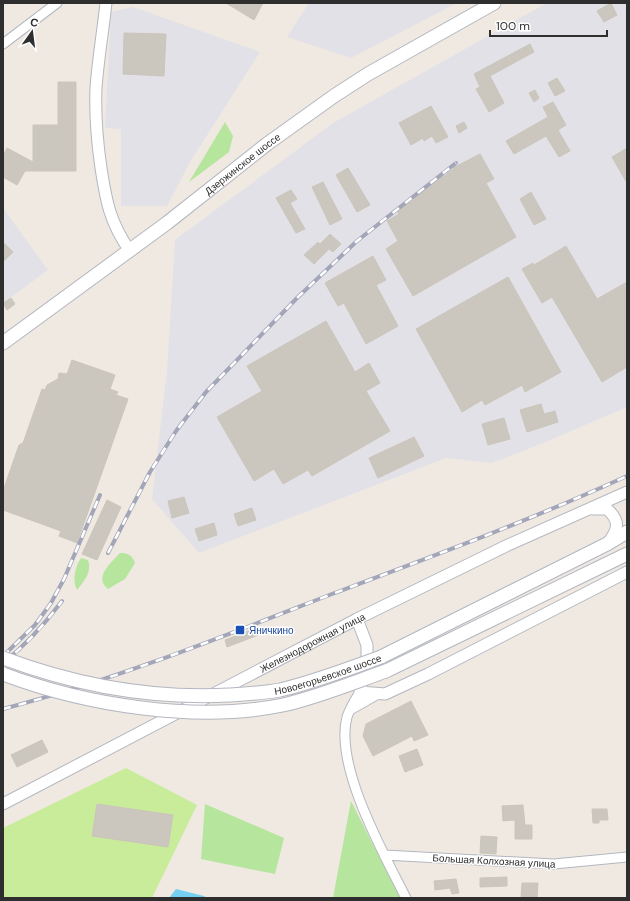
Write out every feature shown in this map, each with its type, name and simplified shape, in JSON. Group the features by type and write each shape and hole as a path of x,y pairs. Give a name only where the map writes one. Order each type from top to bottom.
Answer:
{"main road":[{"name":"Дзержинское шоссе","path":"3,343 167,224 267,144 334,96 368,74 494,3"},
{"name":"Новоегорьевское шоссе","path":"3,658 55,675 112,688 171,695 217,696 279,690 314,680 381,657 607,544 627,532"},
{"name":"Новоегорьевское шоссе","path":"3,674 51,690 110,702 170,710 246,710 282,705 319,695 386,671 627,554"}],"street":[{"path":"3,44 57,3"},
{"path":"106,3 96,88 96,134 106,200 118,234 130,251"},
{"name":"Железнодорожная улица","path":"3,804 357,619 508,545 627,492"},
{"path":"588,510 598,508 607,509 613,514 616,520 617,528 607,544"},
{"path":"360,692 385,694 428,674 627,572"},
{"path":"357,619 367,645 367,657 360,692 347,718 346,752 356,789 384,856 406,898"},
{"path":"350,710 380,693"},
{"name":"Большая Колхозная улица","path":"384,856 554,864 627,857"}],"shaded area":[{"path":"309,3 457,3 351,58 287,37"},
{"path":"547,3 627,3 627,407 541,444 492,463 446,458 199,553 152,499 167,371 175,240 333,123"},
{"path":"133,7 260,52 190,162 167,206 121,206 121,129 105,128 111,12"},
{"path":"3,208 48,270 3,303"}],"green space":[{"path":"225,122 233,136 229,152 189,182"},
{"path":"120,553 129,555 133,558 135,563 125,579 108,589 102,580 103,575 108,566"},
{"path":"81,558 88,560 89,568 85,579 77,590 75,586 75,574 77,565"},
{"path":"126,768 197,805 152,898 3,898 3,828"},
{"path":"351,801 400,898 333,898"},
{"path":"205,804 284,838 275,874 201,859"}],"water":[{"path":"176,889 204,896 207,898 169,898"}],"building":[{"path":"226,3 263,3 254,20"},
{"path":"611,3 617,15 604,22 597,11"},
{"path":"124,33 166,34 164,76 123,74"},
{"path":"530,44 534,52 490,76 504,103 489,112 476,89 480,87 474,74"},
{"path":"557,78 565,91 555,96 548,83"},
{"path":"58,82 76,82 76,171 25,171 17,185 3,177 3,156 7,148 33,162 33,125 58,125"},
{"path":"535,90 539,98 534,102 529,93"},
{"path":"553,102 566,125 558,130 570,151 559,157 546,136 514,154 506,141 548,117 543,107"},
{"path":"431,106 448,137 436,143 432,136 424,141 423,138 411,145 399,123"},
{"path":"464,122 467,128 459,133 456,126"},
{"path":"627,148 627,183 612,157"},
{"path":"480,154 494,179 486,183 516,237 413,296 386,249 398,241 387,221 399,214 397,211 415,199 414,197 431,186 430,185 437,181 436,180 448,174 447,173 454,169 453,168"},
{"path":"348,168 370,205 357,212 336,175"},
{"path":"323,182 342,219 330,225 312,187"},
{"path":"291,190 297,199 290,203 305,229 296,233 276,198"},
{"path":"531,192 546,219 534,225 520,199"},
{"path":"330,234 341,244 333,252 329,249 314,264 304,255 318,242 320,244"},
{"path":"3,242 13,252 3,262"},
{"path":"566,246 597,299 627,282 627,367 602,382 552,297 542,303 522,269 533,263 534,265"},
{"path":"373,256 386,280 376,285 398,326 366,344 344,303 338,306 325,283"},
{"path":"508,277 561,372 525,392 522,385 485,405 482,400 462,412 416,329"},
{"path":"11,298 15,304 7,310 3,303"},
{"path":"326,321 355,372 369,363 380,383 366,391 390,431 312,476 308,470 283,484 274,469 254,481 217,417 262,391 247,366"},
{"path":"72,360 115,375 110,389 118,392 116,395 128,399 77,543 59,536 61,531 3,510 3,500 5,495 3,491 19,445 23,443 42,389 45,390 47,385 58,379 59,373 67,374"},
{"path":"541,404 544,414 555,411 558,422 527,432 520,410"},
{"path":"504,418 510,439 488,445 482,424"},
{"path":"414,437 424,456 378,478 369,458"},
{"path":"184,497 189,513 172,518 168,501"},
{"path":"107,500 121,507 97,560 82,554"},
{"path":"252,508 256,520 238,526 234,514"},
{"path":"214,523 217,535 199,541 195,529"},
{"path":"258,627 261,634 227,647 225,640"},
{"path":"411,701 428,735 414,741 412,736 373,756 363,736 366,724"},
{"path":"42,740 48,752 17,767 11,755"},
{"path":"417,749 423,765 405,772 399,756"},
{"path":"97,804 173,815 168,847 92,836"},
{"path":"523,805 525,825 532,825 532,839 515,839 515,820 503,821 502,806"},
{"path":"592,809 607,809 608,820 599,820 599,823 593,823"},
{"path":"481,836 497,837 496,854 480,853"},
{"path":"507,877 507,886 480,887 480,878"},
{"path":"456,879 459,893 452,894 450,888 435,890 434,881"},
{"path":"522,883 538,883 537,898 521,898"}],"railway":[{"path":"108,553 150,472 176,431 206,392 297,298 357,241 456,163"},
{"path":"3,709 86,685 210,641 481,538 627,476"},
{"path":"3,656 35,625 51,603 64,579 100,495"},
{"path":"3,663 34,634 62,601"}],"place":[{"name":"Яничкино","path":"240,630"}]}
